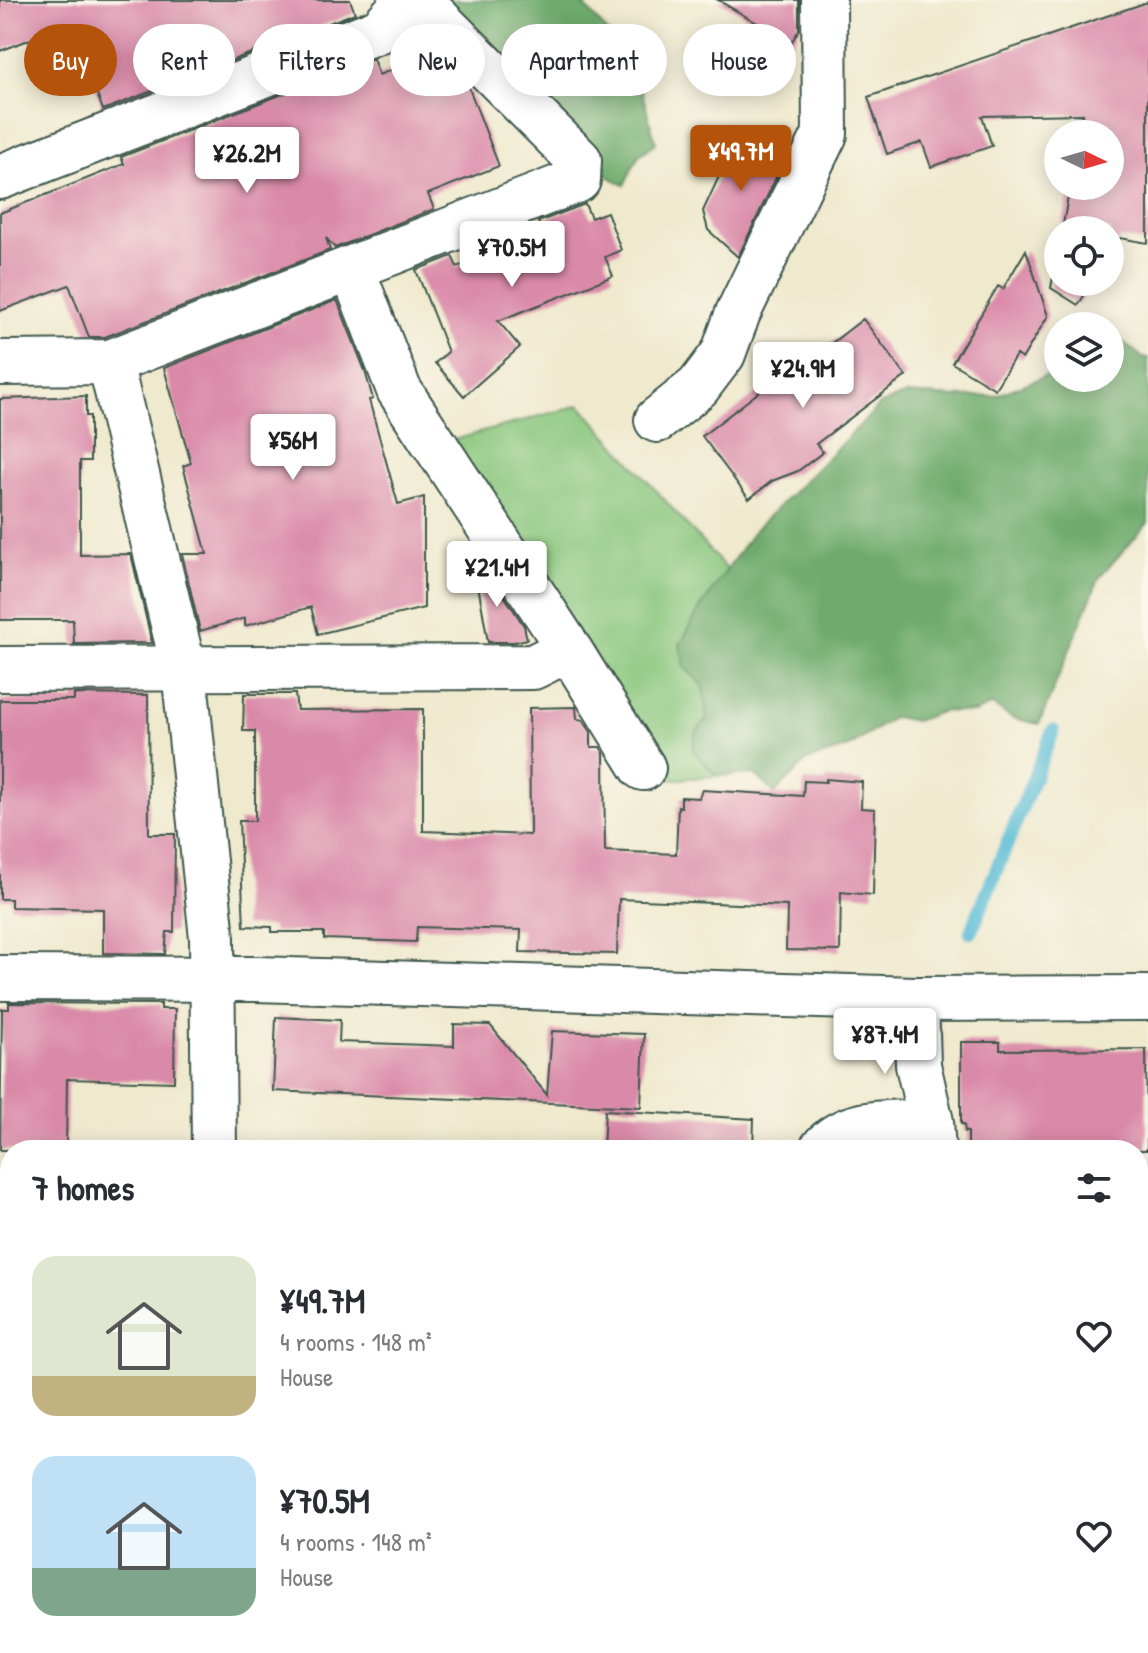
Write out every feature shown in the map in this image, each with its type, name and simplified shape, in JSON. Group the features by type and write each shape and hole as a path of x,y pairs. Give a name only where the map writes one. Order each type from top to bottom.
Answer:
{"street":[{"path":"0,177 380,30 407,0"},
{"path":"0,363 110,362 578,180 579,160 419,0"},
{"path":"657,420 698,387 723,354 738,313 825,134 824,0"},
{"path":"352,269 399,390 643,768"},
{"path":"110,362 184,670 214,978 214,1140"},
{"path":"0,669 533,667 569,649"},
{"path":"0,978 214,978 916,999 1148,998"},
{"path":"832,1140 851,1128 869,1124 932,1136 918,1065 916,999"}],"green space":[{"path":"446,0 580,0 600,24 501,24 501,68 485,52 485,24 458,24 447,13"},
{"path":"528,96 643,96 656,143 639,155 624,185 604,174"},
{"path":"1124,343 1143,358 1148,358 1148,523 1099,578 1039,724 1012,718 992,705 974,713 943,711 915,721 894,717 851,746 807,761 775,793 755,774 717,776 693,751 695,734 707,719 703,685 685,668 680,645 699,610 753,532 881,404 906,394 995,396 1044,377 1044,392 1124,392"},
{"path":"580,405 727,570 699,610 685,668 703,685 709,701 707,719 695,734 693,751 717,776 665,780 614,694 446,442"}],"building":[{"path":"0,0 350,0 355,13 326,24 251,24 251,53 235,59 235,24 133,24 133,96 139,96 103,110 98,96 117,96 117,24 24,24 24,42 0,51"},
{"path":"718,0 799,0 799,30 796,35 796,24 759,24"},
{"path":"1148,2 1148,243 1124,239 1124,216 1065,216 1067,200 1124,200 1124,120 1082,120 1083,114 982,116 992,146 931,167 922,142 887,154 868,97"},
{"path":"374,62 379,75 390,70 390,96 472,96 499,166 428,194 434,209 335,248 326,238 330,250 105,337 89,337 69,285 0,311 0,213 124,164 121,157 278,96 374,96"},
{"path":"746,138 786,157 738,257 708,230 703,211 734,144 742,147"},
{"path":"585,204 591,218 607,212 621,250 605,257 613,276 498,321 520,347 464,396 435,363 448,352 416,270 452,256 457,267 543,234 538,222"},
{"path":"1026,250 1047,312 1044,312 1044,323 1022,359 1016,355 995,389 952,363 998,286 1003,289"},
{"path":"1064,296 1084,296 1078,305"},
{"path":"337,300 365,371 373,399 369,400 398,504 424,497 424,608 318,634 311,607 245,626 245,618 200,631 182,554 207,554 183,466 191,463 164,368"},
{"path":"863,319 906,376 816,444 823,452 798,471 772,481 749,499 702,436 781,375 784,380"},
{"path":"86,396 86,416 90,416 90,461 80,461 80,555 131,554 152,643 74,644 73,620 0,620 0,399"},
{"path":"471,545 524,626 527,639 488,642"},
{"path":"74,694 148,695 149,834 175,834 174,932 167,932 165,954 103,953 103,909 11,907 11,899 0,899 0,700 74,700"},
{"path":"244,694 295,694 297,710 423,709 423,831 530,835 529,708 576,707 577,719 583,720 591,732 591,747 600,747 604,753 605,851 676,854 681,797 699,798 702,790 803,796 804,781 862,782 861,808 875,809 873,895 841,892 840,951 786,950 787,906 619,899 617,954 520,952 521,930 417,927 416,942 324,939 324,932 272,932 272,927 244,926 239,821 255,821 255,731 243,731"},
{"path":"9,1003 161,1004 161,1009 175,1009 174,1082 67,1079 66,1140 0,1140 2,1009 9,1009"},
{"path":"276,1017 340,1020 339,1042 454,1046 454,1024 490,1025 547,1095 552,1031 644,1034 641,1107 273,1091"},
{"path":"961,1042 1000,1042 1000,1050 1146,1049 1147,1140 968,1140 968,1132 961,1124"},
{"path":"605,1110 754,1119 753,1140 604,1140"}],"waterway":[{"path":"971,932 1053,731"}]}
